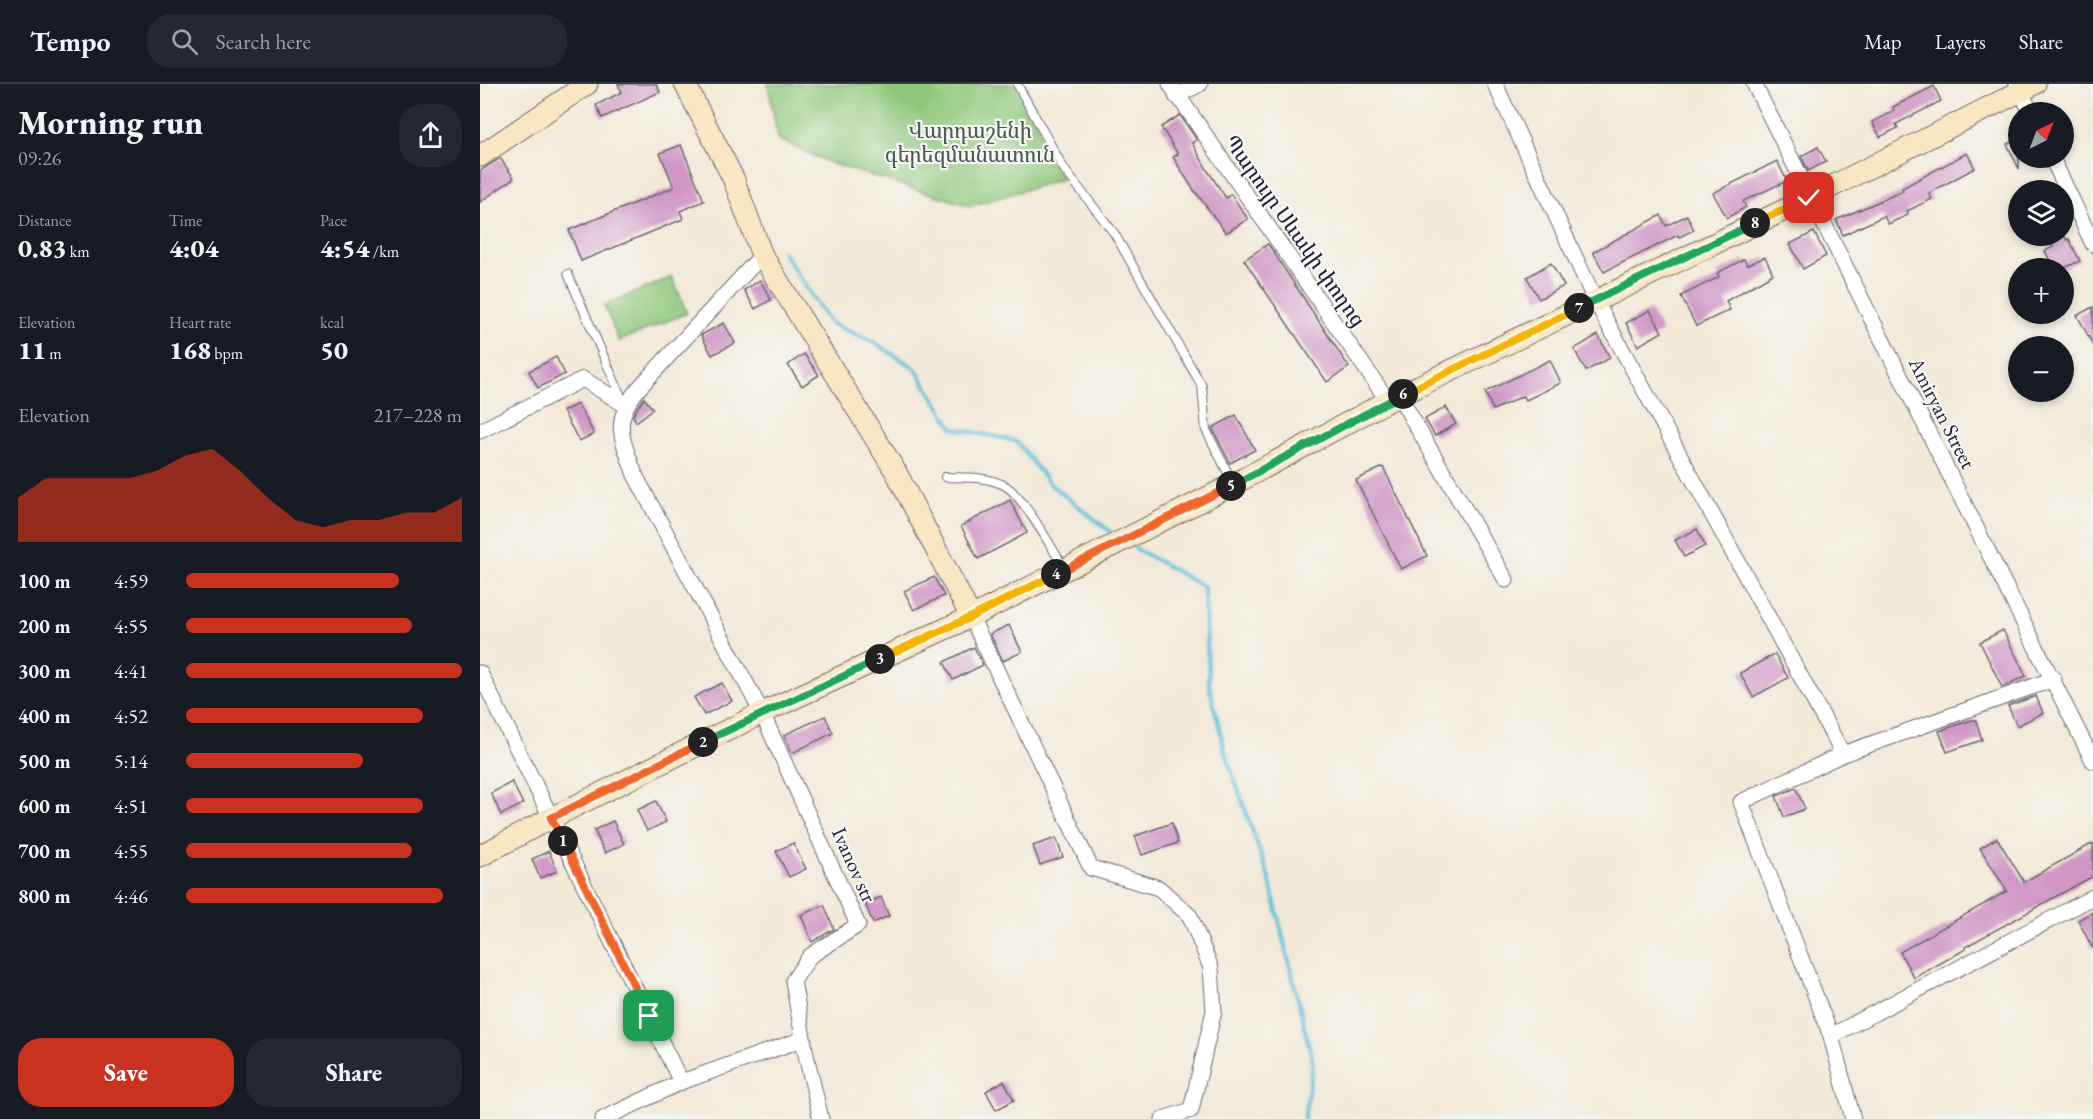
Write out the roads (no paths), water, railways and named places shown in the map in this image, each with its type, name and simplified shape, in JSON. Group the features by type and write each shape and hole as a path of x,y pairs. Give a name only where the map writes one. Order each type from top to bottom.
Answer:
{"street":[{"path":"480,156 586,84"},
{"path":"685,84 733,178 762,255 896,472 971,617 1091,868 1159,888 1190,916 1211,968 1214,1011 1191,1110 1163,1119"},
{"path":"1173,90 1200,84"},
{"path":"1495,84 1595,300 1843,754"},
{"name":"Amiryan Street","path":"1754,84 1809,198 2054,679 2093,761"},
{"path":"480,856 762,713 971,617 1234,484 1394,398 1809,198 2024,86 2028,102"},
{"name":"Պարույր Սևակի փողոց","path":"1173,90 1394,398 1506,580"},
{"path":"2057,168 2093,244"},
{"path":"762,255 625,405 620,420 621,436 635,475 762,713"},
{"path":"480,431 583,379 625,405"},
{"path":"480,673 681,1082"},
{"path":"1854,1119 1831,1036 1741,802 1843,754 2054,679"},
{"name":"Ivanov str","path":"762,713 858,925 810,956 793,981 821,1119"},
{"path":"1831,1036 2093,897"},
{"path":"603,1119 681,1082 803,1039"}],"lane":[{"path":"1017,84 1064,169 1114,233 1202,386 1206,430 1234,484"},
{"path":"568,274 625,405"},
{"path":"945,477 984,478 1007,486 1033,518 1065,569"}],"waterway":[{"path":"783,252 830,323 875,343 915,368 953,428 1016,441 1049,483 1112,533"},
{"path":"1133,547 1204,587 1209,684 1225,752 1269,878 1313,1063 1304,1119"}],"park label":[{"name":"Վարդաշենի գերեզմանատուն","path":"970,143"}]}
